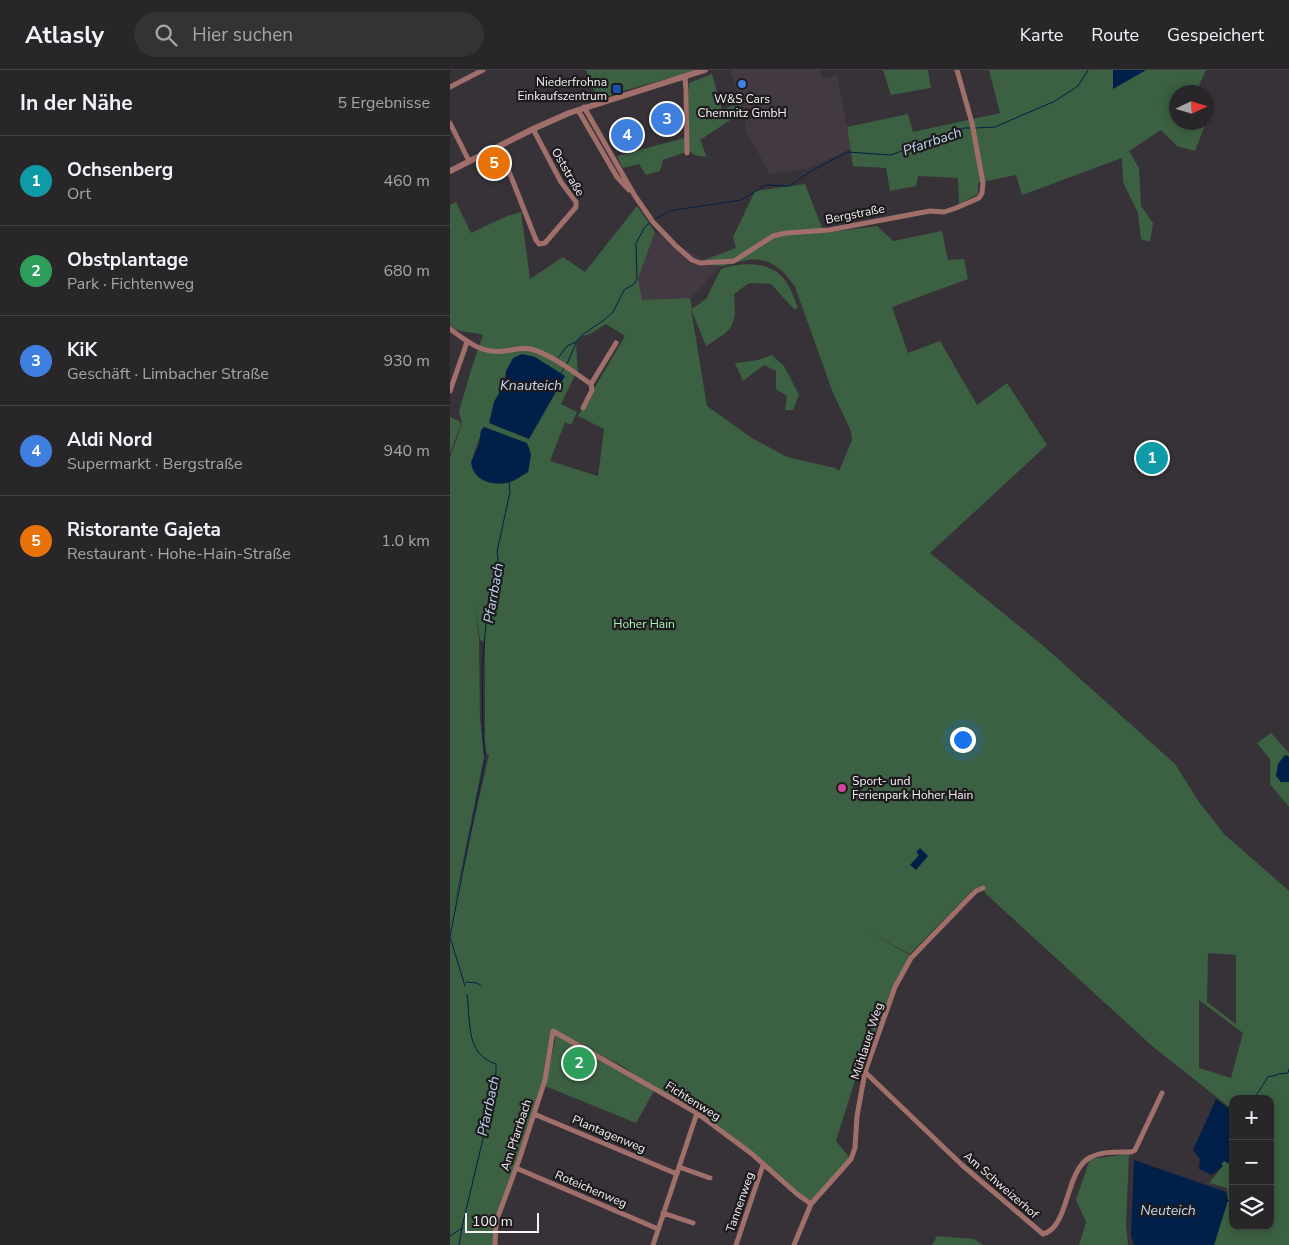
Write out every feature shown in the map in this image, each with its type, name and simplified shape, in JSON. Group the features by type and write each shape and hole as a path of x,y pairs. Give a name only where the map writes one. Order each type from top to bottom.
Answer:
{"street":[{"path":"450,87 483,70"},
{"path":"450,171 533,129 581,108 705,70"},
{"name":"Bergstraße","path":"581,108 635,196 658,229 692,260 700,263 734,261 773,236 786,233 830,230 930,211 944,212 979,198 982,193 983,183 972,123 957,70"},
{"path":"685,77 687,153"},
{"path":"450,123 469,161"},
{"name":"Oststraße","path":"499,146 536,240 539,244 545,243 576,207 576,202 561,182 533,129"},
{"path":"450,329 467,342 485,351 530,349 553,358 591,384"},
{"path":"450,391 467,342"},
{"path":"583,408 592,390 591,384 616,343"},
{"path":"450,370 456,372"},
{"name":"Mühlauer Weg","path":"794,1245 810,1204 852,1159 865,1072 895,987 909,961 976,891 983,888"},
{"name":"Fichtenweg","path":"553,1031 697,1113 763,1164 810,1204"},
{"name":"Am Pfarrbach","path":"494,1245 496,1222 545,1080 553,1031"},
{"name":"Am Schweizerhof","path":"865,1072 962,1166 1043,1234 1051,1231 1056,1224 1079,1167 1088,1158 1097,1155 1135,1150 1162,1094"},
{"path":"653,1245 697,1113"},
{"name":"Plantagenweg","path":"534,1114 677,1174"},
{"name":"Tannenweg","path":"736,1245 763,1164"},
{"path":"679,1167 710,1178"},
{"name":"Roteichenweg","path":"516,1168 658,1229"},
{"path":"663,1213 693,1223"}],"shaded area":[{"path":"730,70 820,70 822,79 837,75 851,149 807,169 770,174 746,131 744,111"},
{"path":"655,232 720,267 690,298 642,301 638,279"}],"green space":[{"path":"586,70 699,70 626,90 598,100"},
{"path":"883,70 928,70 931,88 891,95"},
{"path":"989,70 1113,70 1113,88 1146,70 1206,70 1199,85 1169,85 1169,130 1203,130 1195,151 1177,146 1161,130 1129,151 1139,168 1141,206 1153,223 1150,242 1141,239 1138,213 1123,182 1122,158 1022,195 1016,175 978,183 978,194 959,204 958,178 918,176 916,186 890,191 886,168 853,166 847,127 908,114 913,132 1000,113"},
{"path":"712,74 722,110 740,103 744,111 700,140 707,157 694,155 689,151 663,160 660,171 646,175 639,164 623,168 617,156 688,137 689,83"},
{"name":"Hoher Hain","path":"805,184 824,233 877,226 893,241 942,231 948,260 964,259 968,279 892,307 908,353 940,341 977,405 1007,383 1047,445 930,553 1047,649 1175,764 1199,802 1224,834 1289,891 1289,1245 1214,1245 1228,1200 1227,1188 1209,1183 1222,1167 1221,1164 1224,1161 1229,1164 1229,1230 1274,1230 1274,1095 1229,1095 1229,1107 1152,1046 986,894 981,886 974,889 910,954 864,930 910,955 890,1002 862,1058 836,1141 850,1158 811,1204 728,1136 624,1067 554,1031 545,1080 496,1222 495,1245 450,1245 450,458 462,423 459,411 483,335 454,329 450,326 450,205 456,202 471,233 507,216 521,212 530,279 563,257 585,272 637,206 655,232 638,279 642,300 690,298 692,309 706,299 721,269 746,264 763,266 778,273 789,286 798,308 794,309 771,284 749,283 734,294 735,314 728,331 706,346 691,309 707,406 752,438 787,457 835,468 839,471 852,440 851,431 833,393 795,287 790,279 778,267 756,259 721,266 713,265 704,260 736,248 733,237 755,191","holes":["606,324 625,336 578,416 604,429 598,476 550,461 565,422 571,425 577,412 561,404 574,377 578,374 576,343 582,336 590,334","506,371 529,439 494,402 505,383","484,427 529,447 531,455 528,472 510,482 493,483 481,479 473,471 472,462","475,602 480,640 485,642 485,743 487,755 489,755 453,911 484,757 480,719 479,640","1208,953 1236,955 1236,1024 1207,1002","1199,1000 1243,1033 1231,1078 1199,1068"]},
{"path":"772,355 784,366 799,395 793,410 785,410 787,396 776,389 776,371 764,365 743,381 735,363 758,360"},
{"path":"450,417 461,424 450,454"},
{"path":"1271,733 1289,753 1289,807 1270,784 1270,759 1257,743"},
{"path":"555,1033 654,1091 636,1123 545,1086"},
{"path":"1129,1154 1126,1225 1128,1245 1079,1245 1086,1222 1076,1200 1090,1159"},
{"path":"937,1236 974,1239 983,1245 932,1245"}],"water":[{"path":"1113,70 1146,70 1113,89"},
{"name":"Knauteich","path":"522,354 535,357 565,376 529,439 489,423 494,402 505,383 506,371 513,358"},
{"name":"Knauteich","path":"484,427 527,443 531,455 528,472 510,482 497,484 480,478 471,462 479,445 481,430"},
{"path":"1287,755 1289,757 1289,782 1281,782 1276,776 1278,764"},
{"path":"920,848 928,856 916,870 910,865 919,855 916,852"},
{"path":"1216,1099 1229,1109 1229,1164 1224,1161 1221,1164 1223,1166 1212,1175 1199,1169 1200,1159 1193,1150"},
{"name":"Neuteich","path":"1134,1160 1226,1192 1228,1200 1214,1245 1134,1245 1131,1235"}],"waterway":[{"name":"Pfarrbach","path":"975,128 995,127 1055,101 1078,86 1088,70"},
{"name":"Pfarrbach","path":"654,220 669,211 741,200 766,185 790,186 808,173 847,152 891,155 964,128 971,128"},
{"name":"Pfarrbach","path":"558,358 567,346 576,342 582,335 613,312 624,290 634,284 637,279 636,243 645,227 650,223"},
{"path":"567,364 576,343"},
{"path":"561,373 564,368"},
{"name":"Pfarrbach","path":"485,756 482,669 486,623 498,559 497,552 510,492 509,481"},
{"name":"Pfarrbach","path":"450,936 485,760"},
{"name":"Pfarrbach","path":"450,937 465,986"},
{"path":"466,982 477,983 481,986"},
{"name":"Pfarrbach","path":"459,1245 491,1105 496,1072 496,1064 479,1053 474,1045 471,1036 467,995"},
{"path":"1278,1074 1288,1073 1289,1069"},
{"path":"1256,1095 1268,1077 1277,1075"},
{"name":"Pfarrbach","path":"450,1236 462,1228"}],"place":[{"name":"W&S Cars Chemnitz GmbH","path":"742,84"},
{"name":"Niederfrohna Einkaufszentrum","path":"617,89"},
{"name":"KiK","path":"667,119"},
{"name":"Aldi Nord","path":"627,135"},
{"name":"Ristorante Gajeta","path":"494,163"},
{"name":"Ochsenberg","path":"1152,458"},
{"name":"Sport- und Ferienpark Hoher Hain","path":"842,788"},
{"name":"Obstplantage","path":"579,1063"}]}
